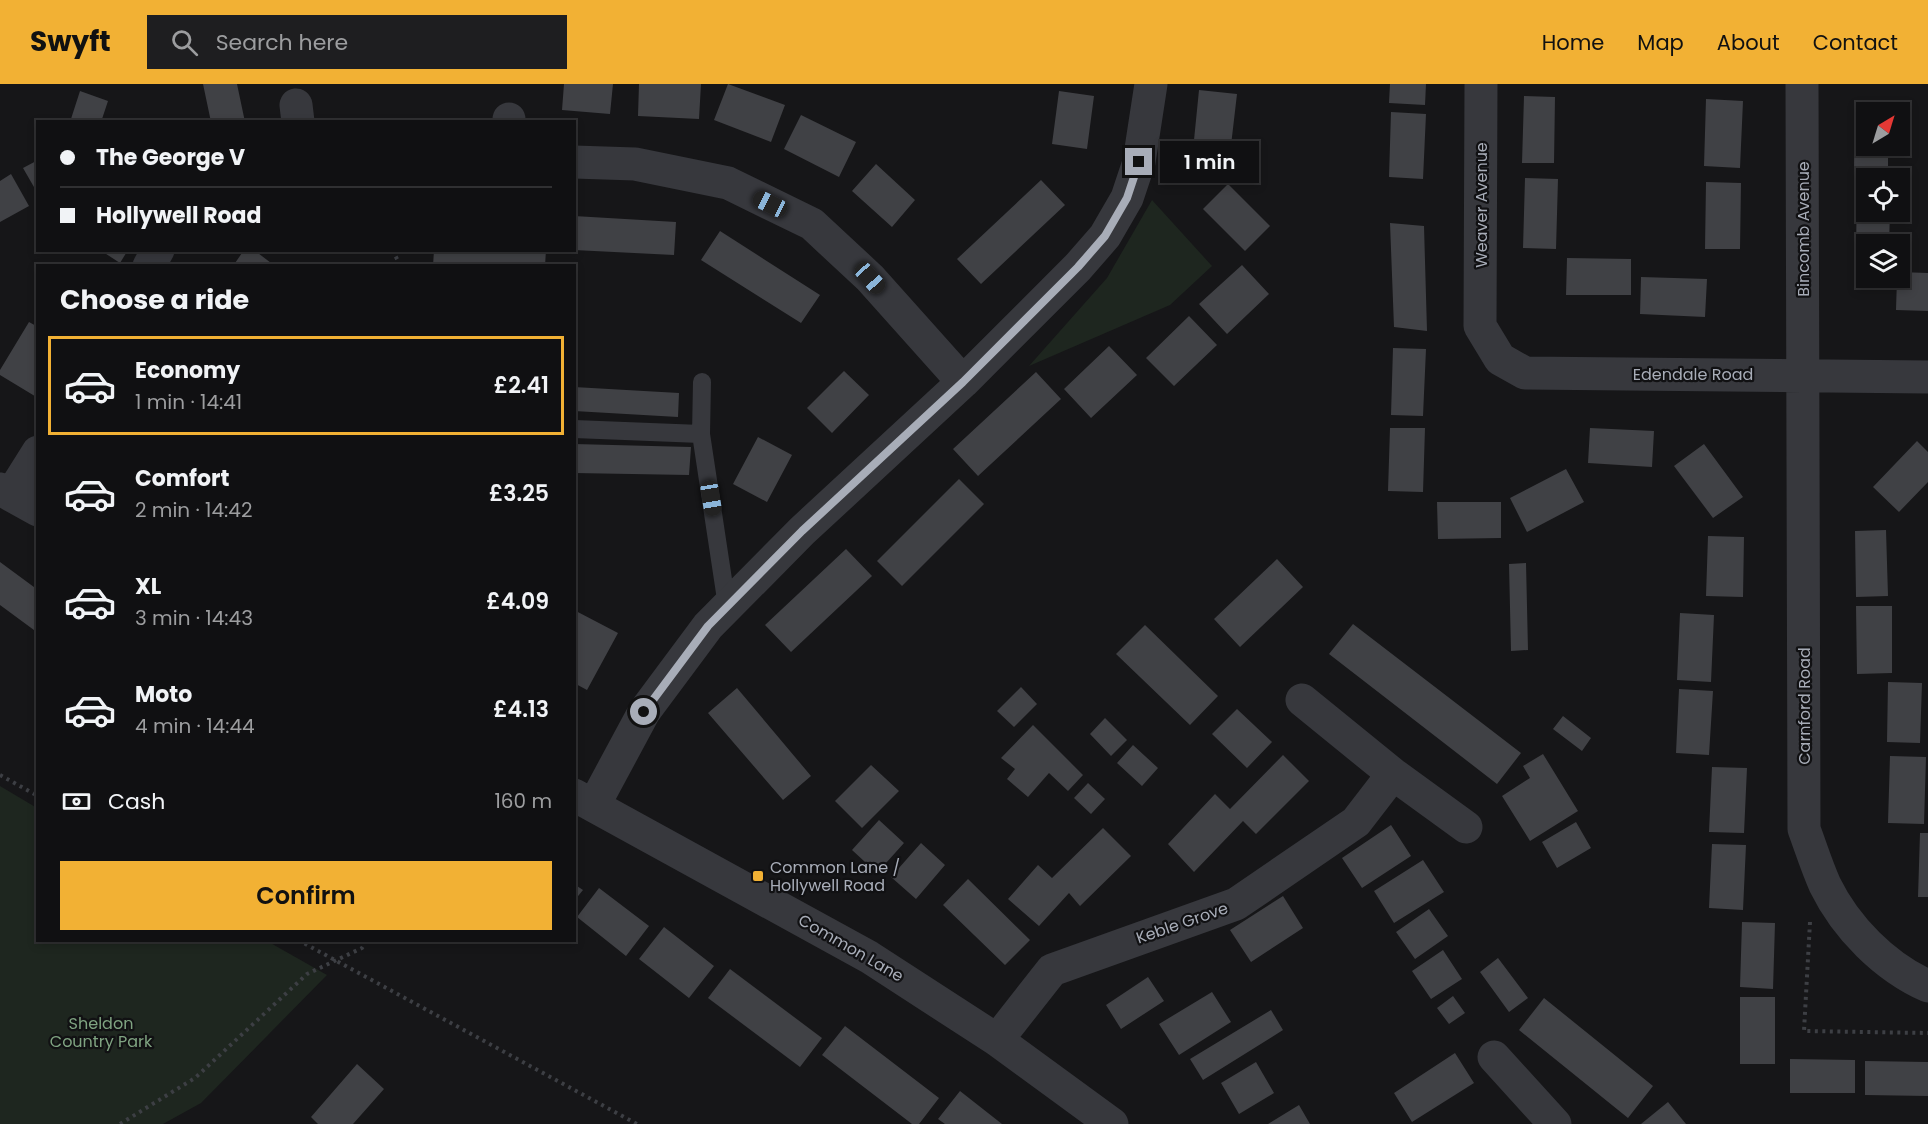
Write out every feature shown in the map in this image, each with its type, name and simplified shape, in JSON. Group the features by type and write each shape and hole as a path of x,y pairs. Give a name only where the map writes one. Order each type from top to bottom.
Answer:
{"street":[{"path":"584,800 644,712 708,626 802,531 963,382 1078,267 1105,236 1127,198 1139,162 1151,84"},
{"name":"Weaver Avenue","path":"1480,326 1481,84"},
{"name":"Bincomb Avenue","path":"1802,84 1804,375"},
{"path":"576,162 635,164 728,183 812,224 870,278 963,382"},
{"name":"Edendale Road","path":"1480,326 1500,359 1525,373 1928,377"},
{"name":"Carnford Road","path":"1804,375 1804,829 1825,885 1841,913 1864,941 1909,978 1928,986"},
{"path":"16,498 36,456"},
{"path":"1302,700 1393,774 1466,827"},
{"name":"Keble Grove","path":"997,1040 1052,970 1236,904 1356,822 1393,774"},
{"name":"Common Lane","path":"584,800 869,957 997,1040 1112,1124"},
{"path":"1494,1057 1555,1124"}],"lane":[{"path":"702,382 701,434 727,606"},
{"path":"576,429 701,434"}],"path":[{"path":"0,775 36,795"},
{"path":"1811,914 1804,1031 1928,1033"},
{"path":"301,942 637,1124"},
{"path":"120,1124 195,1078 307,974 362,948 366,942"}],"green space":[{"path":"1152,200 1212,266 1170,305 1029,366 1107,278"},
{"name":"Sheldon Country Park","path":"0,786 36,807 36,942 269,942 327,975 201,1103 163,1124 0,1124"}],"building":[{"path":"203,84 237,84 245,120 211,120"},
{"path":"564,84 613,84 610,114 562,110"},
{"path":"639,84 701,84 699,119 638,116"},
{"path":"728,84 785,105 771,142 714,120"},
{"path":"1390,84 1426,84 1425,105 1389,103"},
{"path":"1199,90 1237,94 1230,154 1193,150"},
{"path":"80,91 108,101 102,120 71,120"},
{"path":"1059,91 1094,96 1087,149 1052,144"},
{"path":"1524,96 1555,97 1554,163 1522,163"},
{"path":"1706,99 1743,101 1740,168 1704,166"},
{"path":"1855,100 1889,101 1856,102 1856,156 1888,156 1888,168 1854,169"},
{"path":"1391,112 1426,114 1423,179 1389,177"},
{"path":"801,115 856,142 839,177 784,149"},
{"path":"36,161 36,191 23,168"},
{"path":"876,164 915,200 892,227 852,191"},
{"path":"11,174 29,206 0,222 0,181"},
{"path":"1525,178 1558,179 1556,249 1523,248"},
{"path":"1041,180 1065,205 981,284 957,259"},
{"path":"1706,182 1741,183 1740,249 1705,249"},
{"path":"1228,184 1270,226 1245,251 1203,209"},
{"path":"576,216 676,222 674,255 576,250"},
{"path":"1856,222 1890,222 1889,234 1856,234"},
{"path":"1390,223 1424,226 1427,331 1394,327"},
{"path":"720,231 820,295 801,323 701,260"},
{"path":"103,252 127,252 120,263"},
{"path":"243,252 257,252 272,264 234,264"},
{"path":"434,252 546,252 545,264 433,264"},
{"path":"1567,258 1631,259 1631,295 1566,295"},
{"path":"1242,265 1269,294 1227,334 1199,304"},
{"path":"1910,272 1928,273 1928,311 1896,310 1897,288 1910,288"},
{"path":"1641,277 1707,279 1705,317 1640,314"},
{"path":"1189,316 1217,345 1174,386 1146,358"},
{"path":"29,322 36,326 36,397 0,375 0,370"},
{"path":"1109,346 1137,375 1091,418 1064,389"},
{"path":"1393,348 1426,349 1423,416 1391,415"},
{"path":"844,371 869,395 832,433 807,408"},
{"path":"1036,372 1061,399 978,476 953,449"},
{"path":"576,387 679,393 678,417 576,411"},
{"path":"1390,428 1425,428 1423,492 1388,491"},
{"path":"1590,428 1654,431 1652,467 1588,463"},
{"path":"758,437 792,455 767,502 733,484"},
{"path":"1917,441 1928,452 1928,482 1899,512 1873,487"},
{"path":"576,444 691,447 689,475 576,473"},
{"path":"1704,444 1743,497 1713,518 1674,466"},
{"path":"1566,469 1584,502 1527,532 1510,498"},
{"path":"959,479 984,504 902,586 877,561"},
{"path":"1437,502 1501,502 1501,538 1438,539"},
{"path":"1886,530 1888,596 1856,597 1855,531"},
{"path":"1708,536 1744,537 1743,597 1706,596"},
{"path":"846,549 872,576 791,652 765,625"},
{"path":"1277,559 1303,587 1240,647 1214,619"},
{"path":"0,562 36,589 36,632 0,605"},
{"path":"1526,563 1528,650 1511,651 1509,564"},
{"path":"1856,606 1892,606 1892,673 1857,674"},
{"path":"576,611 618,633 587,690 576,684"},
{"path":"1680,613 1714,615 1711,682 1677,680"},
{"path":"1353,624 1521,753 1497,784 1329,654"},
{"path":"1145,625 1218,696 1190,725 1116,654"},
{"path":"1888,682 1922,683 1920,743 1887,742"},
{"path":"1021,687 1037,704 1014,727 997,711"},
{"path":"737,688 811,776 783,800 708,713"},
{"path":"1679,689 1713,691 1709,755 1676,753"},
{"path":"1237,709 1272,742 1247,768 1212,734"},
{"path":"1563,716 1591,738 1582,751 1553,729"},
{"path":"1105,718 1127,740 1111,756 1090,734"},
{"path":"1033,725 1083,775 1068,791 1049,773 1028,797 1007,779 1015,769 1001,758"},
{"path":"1133,745 1158,768 1142,786 1117,763"},
{"path":"1543,754 1578,811 1530,841 1502,796 1530,778 1523,766"},
{"path":"1283,755 1309,781 1256,834 1243,821 1194,872 1168,844 1215,794 1230,809"},
{"path":"1890,756 1926,757 1924,824 1888,823"},
{"path":"871,765 899,791 862,828 835,801"},
{"path":"1712,767 1747,768 1744,833 1709,832"},
{"path":"1088,783 1105,799 1091,814 1074,798"},
{"path":"879,820 904,843 877,873 852,850"},
{"path":"1576,822 1591,848 1557,868 1542,842"},
{"path":"1391,825 1411,856 1362,888 1342,858"},
{"path":"1103,828 1131,856 1080,906 1069,893 1039,926 1008,899 1038,865 1052,878"},
{"path":"1920,833 1928,833 1928,897 1918,897"},
{"path":"921,843 945,865 916,899 891,877"},
{"path":"1712,844 1746,845 1743,910 1709,908"},
{"path":"1423,860 1444,892 1394,923 1374,891"},
{"path":"968,879 1030,940 1005,965 943,905"},
{"path":"576,885 583,890 576,899"},
{"path":"599,888 649,926 626,956 577,917"},
{"path":"1283,896 1303,928 1251,962 1230,930"},
{"path":"1429,909 1448,936 1415,959 1396,932"},
{"path":"1742,922 1775,923 1773,989 1740,987"},
{"path":"664,927 714,966 689,998 639,959"},
{"path":"1443,950 1462,979 1431,999 1412,971"},
{"path":"1498,958 1528,998 1509,1012 1480,972"},
{"path":"730,969 822,1038 800,1067 708,998"},
{"path":"1148,977 1164,1001 1121,1029 1106,1005"},
{"path":"1212,992 1231,1022 1179,1055 1159,1024"},
{"path":"1453,996 1465,1013 1449,1024 1437,1008"},
{"path":"1740,997 1775,997 1775,1064 1740,1064"},
{"path":"1544,998 1653,1086 1628,1118 1519,1030"},
{"path":"1271,1010 1283,1030 1203,1080 1190,1059"},
{"path":"845,1026 939,1098 919,1124 912,1124 822,1055"},
{"path":"1455,1053 1474,1083 1412,1122 1394,1093"},
{"path":"1790,1059 1855,1060 1855,1093 1790,1093"},
{"path":"1865,1061 1928,1062 1928,1096 1865,1095"},
{"path":"1256,1062 1274,1093 1239,1114 1221,1083"},
{"path":"357,1064 384,1089 353,1124 318,1124 311,1117"},
{"path":"960,1091 1002,1124 945,1124 938,1119"},
{"path":"1668,1102 1686,1124 1641,1124"},
{"path":"1299,1105 1310,1124 1268,1124"}],"place":[{"name":"Common Lane / Hollywell Road","path":"758,876"}],"route":[{"path":"644,712 708,626 802,531 963,382 1078,267 1105,236 1127,198 1139,162"}]}
